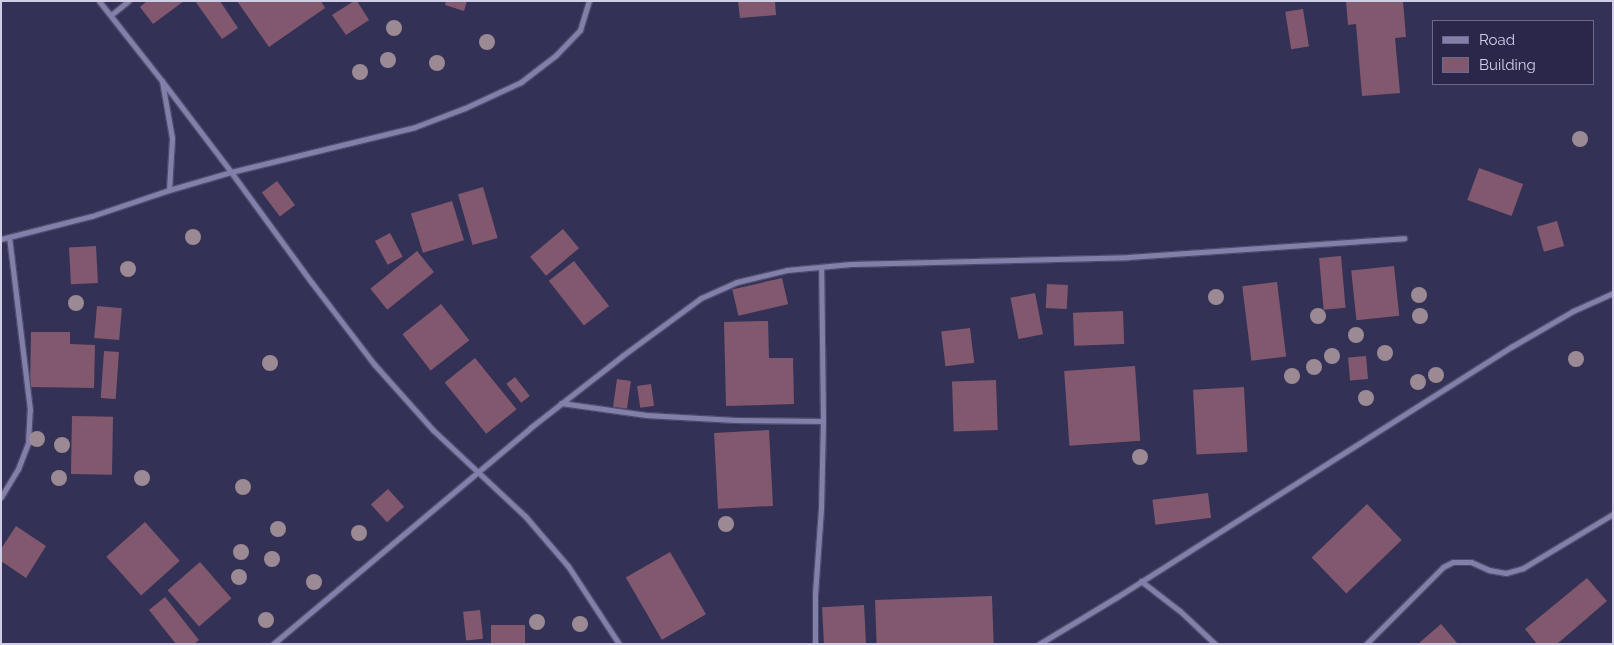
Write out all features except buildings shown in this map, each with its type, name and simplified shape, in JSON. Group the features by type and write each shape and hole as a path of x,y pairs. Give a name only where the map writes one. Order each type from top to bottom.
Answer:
{"street":[{"path":"99,1 231,172 312,284 374,364 433,430 525,516 568,566 619,644"},
{"path":"111,15 128,1"},
{"path":"1,239 92,216 169,190 231,172 415,127 465,108 521,82 556,55 580,30 589,1"},
{"path":"162,81 172,138 169,190"},
{"path":"1,497 18,469 28,443 30,410 9,237"},
{"path":"273,644 312,609 561,403 700,298 737,282 787,270 821,267 1128,257 1404,238"},
{"path":"815,644 815,594 821,509 823,421 821,267"},
{"path":"1039,644 1511,347 1573,311 1613,293"},
{"path":"561,403 646,415 734,420 823,421"},
{"path":"1366,644 1448,564 1453,562 1470,562 1489,570 1506,573 1523,568 1613,514"},
{"path":"1141,581 1180,611 1215,644"}]}
